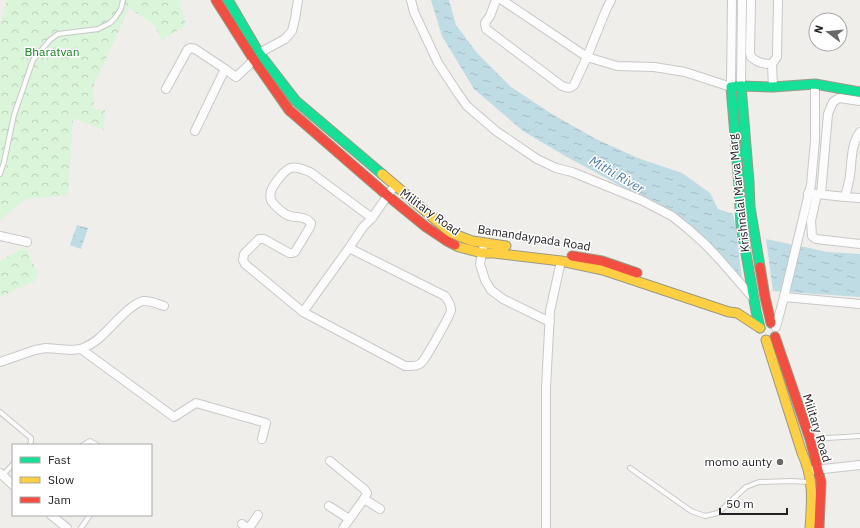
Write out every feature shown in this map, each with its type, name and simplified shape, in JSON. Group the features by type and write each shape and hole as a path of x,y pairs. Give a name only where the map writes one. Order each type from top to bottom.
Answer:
{"street":[{"name":"Military Road","path":"216,0 256,56 289,110 388,196 426,227 447,241 459,247 471,246 482,253 537,254 561,261 638,277 690,296 734,307 737,313 760,328"},
{"name":"Bamandaypada Road","path":"228,0 256,56 296,101 451,233 471,246 485,244 537,254 602,261 638,277"},
{"path":"166,89 188,49 190,48 195,49 236,77 256,56 285,39 292,31 298,0"},
{"path":"411,0 414,12 438,63 467,106 496,131 536,159 641,200 672,216 721,260 754,297"},
{"path":"496,0 486,23 486,29 562,86 567,88 574,85 611,0"},
{"path":"502,0 587,58 617,66 654,67 684,72 731,87 772,87 815,84 860,92"},
{"path":"732,0 731,87 741,226 760,328 760,335 766,340 802,453 813,470 811,482 812,502 810,528"},
{"path":"741,86 742,0"},
{"path":"751,0 751,58 759,63 772,64"},
{"path":"772,87 772,64 776,57 778,0"},
{"path":"226,16 234,10"},
{"path":"732,12 742,12"},
{"path":"195,132 225,69"},
{"path":"773,325 785,296 811,185 815,140 815,84"},
{"name":"Krishnalal Marva Marg","path":"741,86 750,207 765,297 773,325"},
{"path":"860,101 839,98 833,102 828,114 819,194 812,221 812,236 816,239 860,244"},
{"path":"845,197 850,178 852,151 856,138 860,132"},
{"path":"360,172 368,162"},
{"path":"349,248 445,296 449,302 451,310 422,362 414,366 405,366 303,312 245,264 243,260 244,254 259,239 264,239 289,253 295,252 310,227 309,221 301,217 289,216 284,213 272,203 270,197 271,190 284,172 291,168 299,168 310,172 372,218"},
{"path":"303,312 363,227 372,218 395,185"},
{"path":"808,193 860,198"},
{"path":"447,241 451,233"},
{"path":"0,236 27,242"},
{"path":"485,244 480,264 485,280 491,290 503,299 550,322"},
{"path":"546,528 546,388 550,311 561,261"},
{"path":"785,296 860,304"},
{"path":"0,362 35,350 46,348 71,350 90,346 135,304 143,301 150,301 164,306"},
{"path":"760,328 763,324 767,323 773,325 777,333 773,339 766,340"},
{"name":"Military Road","path":"775,337 810,439 813,470 821,482 819,528"},
{"path":"80,349 174,417 196,403 266,423 262,439"},
{"path":"329,506 347,525 367,493 330,461"},
{"path":"813,470 860,465"},
{"path":"2,474 12,484"},
{"path":"364,499 380,509"},
{"path":"246,527 258,515"},
{"path":"52,516 67,528"}],"lane":[{"path":"0,174 14,115 33,60 50,40 58,34 98,29 110,23 121,9 123,0"},
{"path":"0,412 31,438 32,441 30,444"},
{"path":"799,441 860,436"},
{"path":"85,444 90,441 95,444"},
{"path":"2,474 12,465"},
{"path":"630,468 691,511 705,516 718,513 746,487 759,482 821,482"},
{"path":"81,528 89,516"}],"green space":[{"name":"Bharatvan","path":"7,0 180,0 179,1 186,25 162,40 154,25 129,8 93,87 94,109 105,110 104,130 73,118 68,195 25,199 0,220 0,24"},
{"path":"25,247 38,273 35,281 0,297 0,261"}],"water":[{"name":"Mithi River","path":"431,0 449,0 456,25 477,53 511,87 552,114 594,138 638,158 682,173 710,193 718,209 733,214 736,229 766,239 828,252 860,254 860,297 773,291 742,280 684,220 567,157 523,131 474,89 442,36"},
{"path":"77,225 88,228 81,249 70,245"}],"pier":[{"path":"736,229 766,239 773,291 742,280"}],"traffic: fast":[{"path":"228,0 259,53 296,101 382,174"},
{"path":"760,328 741,225 731,87 773,87 815,84 860,92"},
{"path":"741,86 750,207 760,267"}],"traffic: slow":[{"path":"382,174 451,233 472,241 506,246"},
{"path":"455,245 482,253 494,253 561,261 603,270 729,312 737,313 760,328"},
{"path":"766,340 809,472 812,499 810,528"}],"traffic: jam":[{"path":"216,0 254,60 289,110 426,227 455,245"},
{"path":"572,256 602,261 637,273"},
{"path":"760,267 771,323"},
{"path":"775,337 810,439 821,482 819,528"}],"place":[{"name":"momo aunty","path":"780,462"}]}
